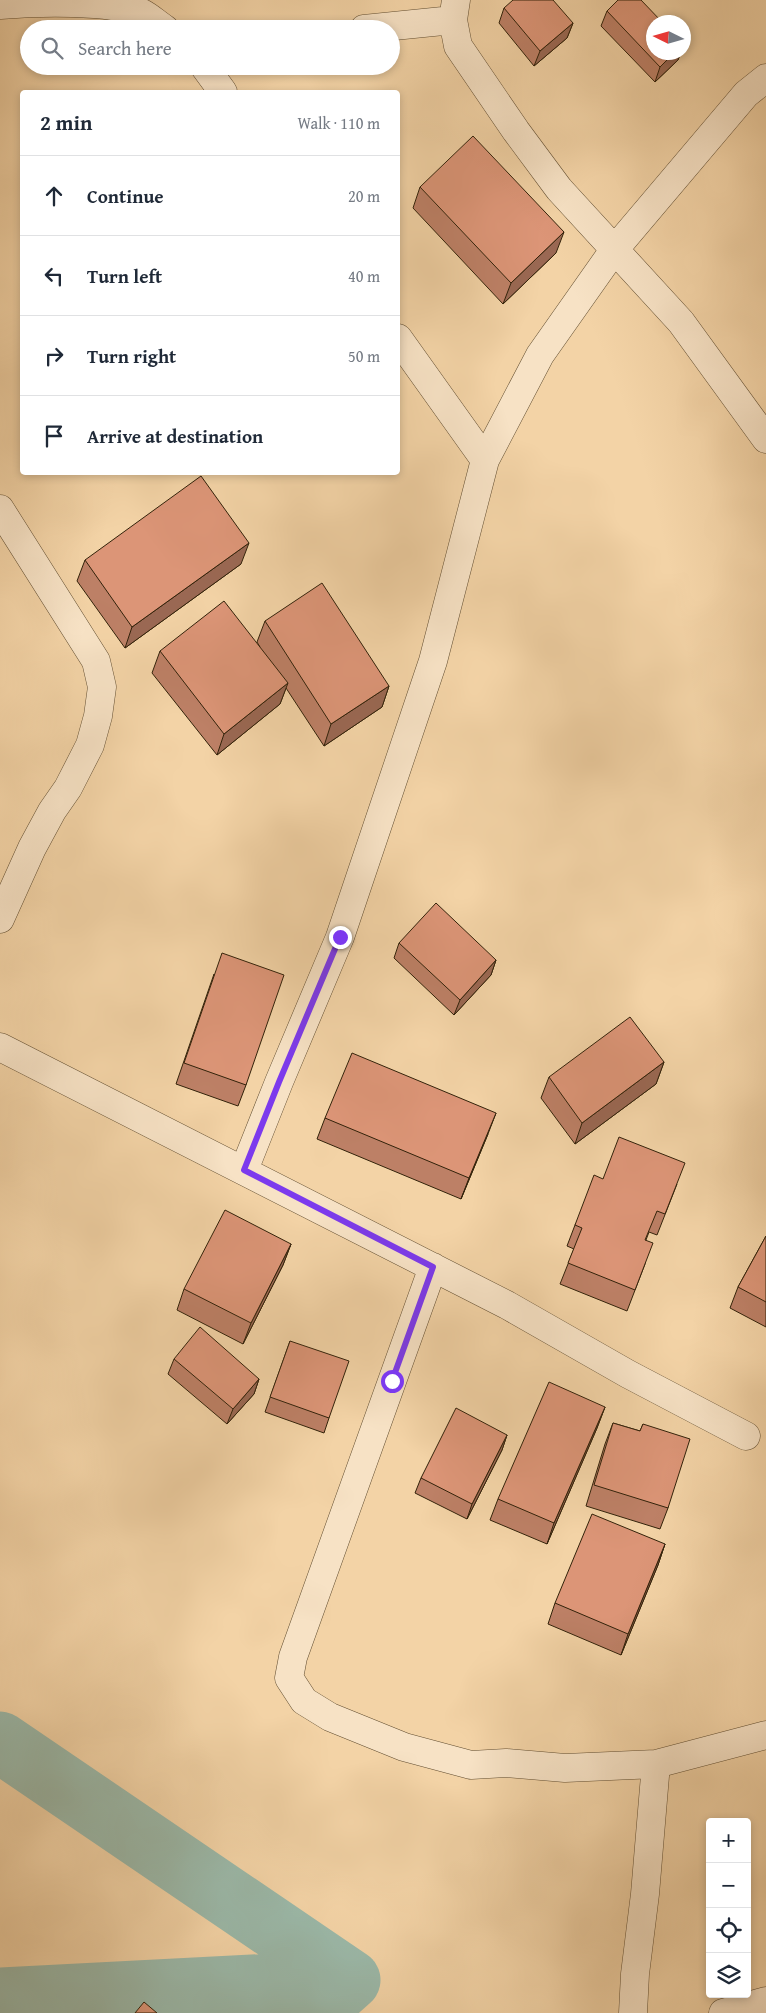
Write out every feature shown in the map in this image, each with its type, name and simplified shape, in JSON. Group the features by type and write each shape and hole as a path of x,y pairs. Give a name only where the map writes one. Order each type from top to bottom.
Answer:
{"street":[{"path":"0,5 43,2 113,4 142,13 152,20"},
{"path":"400,21 454,10 458,46 516,131 559,189 681,322 766,439"},
{"path":"211,75 222,90"},
{"path":"244,1170 340,937 433,661 485,460 540,355 614,250 746,94 766,78"},
{"path":"400,341 485,460"},
{"path":"0,509 96,661 102,687 98,716 90,745 68,788 52,810 32,848 0,919"},
{"path":"0,1046 507,1305 628,1374 746,1436"},
{"path":"433,1267 293,1657 289,1678 304,1701 330,1717 404,1746 472,1765 506,1763 565,1768 656,1764 766,1735"},
{"path":"633,2013 635,1974 645,1894 656,1764"},
{"path":"723,2013 766,2001"}],"building":[{"path":"513,0 553,0 573,23 540,51 504,8"},
{"path":"618,0 641,0 655,15 646,15 646,52 607,11"},
{"path":"653,60 667,60 660,67"},
{"path":"473,136 564,232 511,283 420,187"},
{"path":"201,476 249,543 132,627 85,560"},
{"path":"322,583 389,686 331,724 265,621"},
{"path":"224,601 288,683 224,734 160,651"},
{"path":"436,903 496,960 460,1000 399,943"},
{"path":"222,953 284,975 246,1085 184,1063"},
{"path":"630,1017 664,1062 582,1123 549,1077"},
{"path":"352,1053 496,1113 469,1178 325,1118"},
{"path":"619,1137 685,1163 665,1214 657,1211 645,1240 653,1243 635,1290 568,1263 582,1228 575,1225 594,1175 603,1179"},
{"path":"225,1210 291,1244 251,1323 184,1289"},
{"path":"766,1236 766,1302 738,1287"},
{"path":"200,1327 259,1379 233,1409 174,1359"},
{"path":"290,1341 349,1361 329,1418 270,1397"},
{"path":"549,1382 605,1407 554,1523 498,1499"},
{"path":"456,1408 507,1435 472,1504 421,1478"},
{"path":"613,1423 640,1431 643,1424 690,1439 668,1508 594,1485"},
{"path":"592,1514 665,1544 628,1634 555,1603"},
{"path":"144,2002 157,2013 135,2013"}],"waterway":[{"path":"0,1742 350,1980 313,2013"},
{"path":"0,1998 350,1980"}],"route":[{"path":"340,937 244,1170 433,1267 392,1381"}]}
